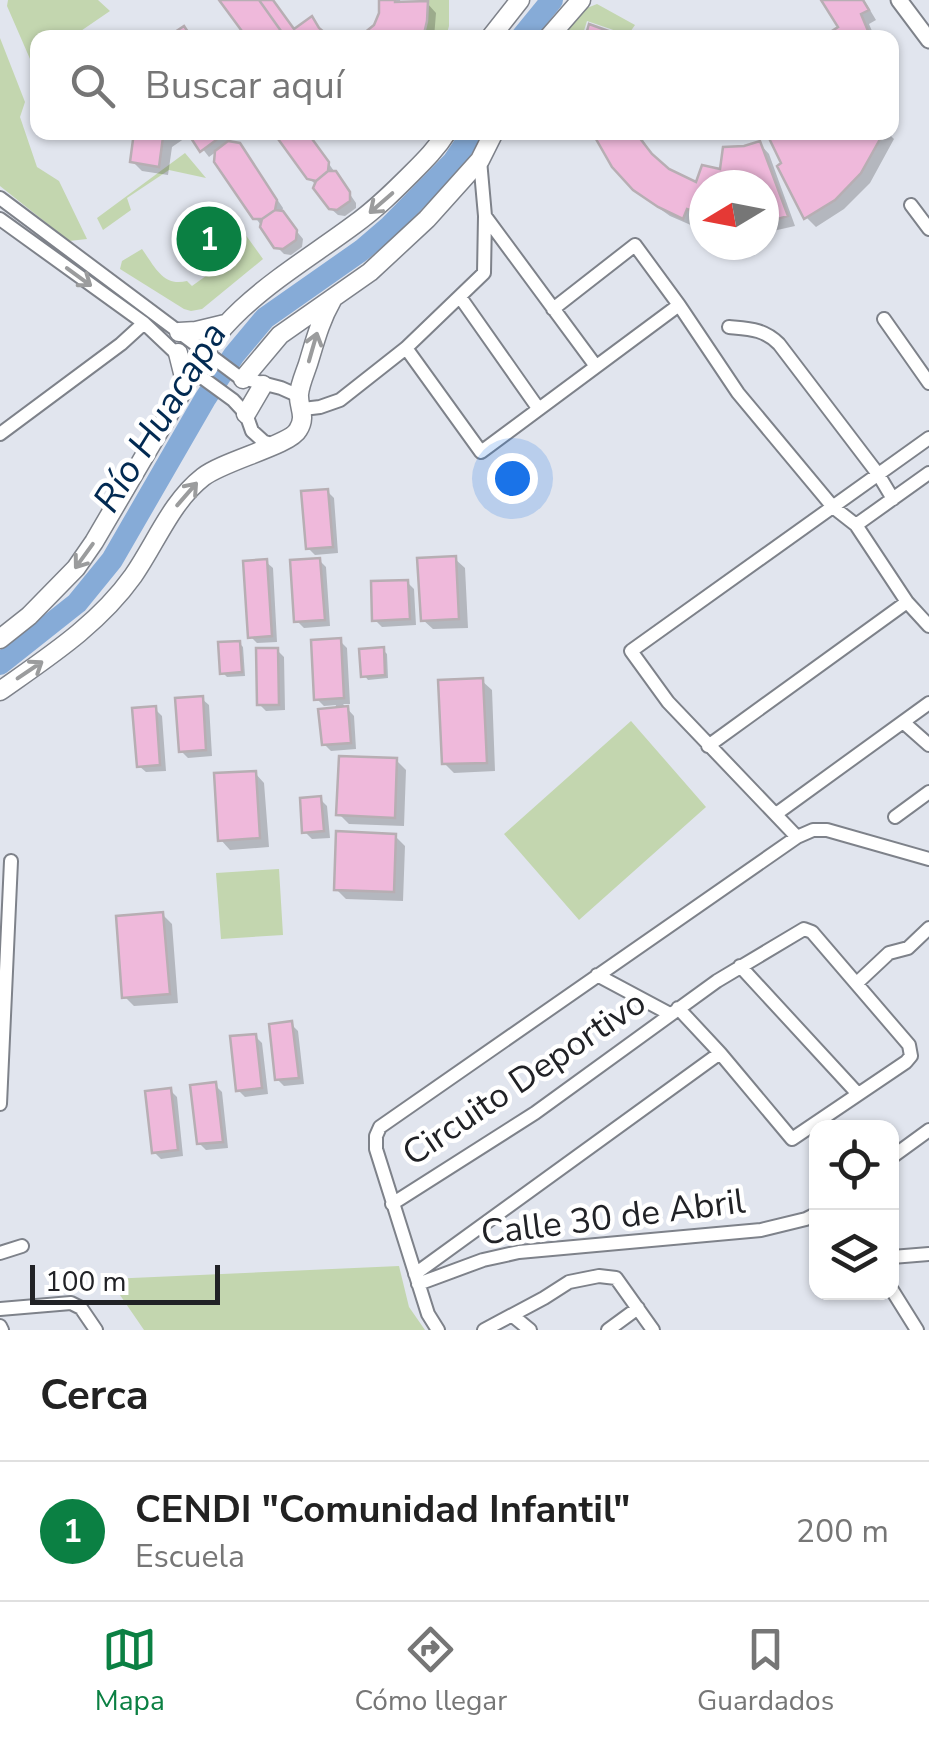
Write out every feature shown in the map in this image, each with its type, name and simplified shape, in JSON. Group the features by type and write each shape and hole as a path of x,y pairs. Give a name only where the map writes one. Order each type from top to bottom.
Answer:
{"main road":[{"path":"496,30 520,0"},
{"path":"555,30 581,0"},
{"path":"0,638 29,616 76,568 224,324 246,302 386,200 442,140"},
{"path":"241,378 280,335 398,248 480,160 490,140"},
{"path":"0,691 59,650 103,612 132,577 182,496 206,474 294,436 301,426 301,402 320,321 332,300"},
{"path":"179,332 224,324"},
{"path":"178,353 193,377"},
{"path":"246,414 263,385"}],"street":[{"path":"899,0 929,40"},
{"path":"0,198 241,378 281,388 301,402 320,407 340,400 406,348 484,272 486,216 480,160"},
{"path":"911,205 929,229"},
{"path":"486,216 595,365"},
{"path":"0,220 144,323 178,353"},
{"path":"554,309 634,246 738,394 834,506 856,525 907,602 929,626"},
{"path":"460,297 538,408"},
{"path":"406,348 480,452 678,305"},
{"path":"884,319 929,383"},
{"path":"0,434 144,323"},
{"path":"729,327 759,329 780,344 893,499"},
{"path":"193,377 227,395 246,414 252,431 273,445"},
{"path":"797,837 668,702 631,650 929,438"},
{"path":"856,525 929,473"},
{"path":"708,746 907,602"},
{"path":"776,814 929,703"},
{"path":"903,722 929,746"},
{"path":"895,817 929,792"},
{"path":"392,1204 376,1148 380,1127 797,837 813,830 827,830 929,859"},
{"path":"0,1104 12,860"},
{"path":"597,975 674,1011 720,1053 792,1140 911,1056 909,1045 858,983 888,953 908,948 929,928"},
{"name":"Circuito Deportivo","path":"438,1330 428,1314 392,1204 535,1113 740,966 804,929 812,932 858,983"},
{"path":"740,966 858,1094"},
{"path":"416,1279 720,1053"},
{"path":"899,1152 929,1130"},
{"name":"Calle 30 de Abril","path":"416,1279 519,1252 762,1230 809,1218"},
{"path":"0,1253 22,1246"},
{"path":"899,1256 929,1254"},
{"path":"484,1330 569,1282 599,1276 616,1278 654,1330"},
{"path":"898,1300 917,1330"},
{"path":"0,1309 71,1303 81,1308 96,1330"},
{"path":"608,1330 638,1308"},
{"path":"513,1316 530,1330"}],"green space":[{"path":"8,0 98,0 110,11 82,30 30,30 30,59 7,6"},
{"path":"421,0 449,0 448,30 417,30"},
{"path":"597,4 635,25 632,30 613,30 587,21 584,30 562,30 577,12"},
{"path":"0,38 25,102 20,117 37,167 59,181 87,239 69,241 0,186"},
{"path":"185,153 206,178 169,170 127,198 131,210 103,230 97,218"},
{"path":"237,223 263,259 202,309 184,309 120,269 122,261 142,249 166,278 187,281 192,286 228,260"},
{"path":"631,721 706,807 579,920 504,834"},
{"path":"279,869 283,935 221,939 216,873"},
{"path":"399,1266 409,1307 425,1330 144,1330 109,1279"}],"building":[{"path":"219,0 259,0 280,30 241,30"},
{"path":"259,0 273,0 294,29 312,16 321,30 280,30"},
{"path":"379,0 428,1 425,30 368,30 379,13"},
{"path":"821,0 863,0 869,10 861,14 868,30 833,30 838,27"},
{"path":"133,140 163,140 159,167 130,162"},
{"path":"192,140 216,140 200,152"},
{"path":"279,140 313,140 329,162 328,171 316,181 307,179"},
{"path":"597,140 641,140 669,169 689,179 689,210 683,219 633,190 612,167"},
{"path":"770,140 880,140 861,173 835,200 804,219 777,166 781,163"},
{"path":"228,141 240,143 277,200 275,210 262,219 253,219 214,162 215,151"},
{"path":"760,141 771,170 700,170 702,165 720,169 723,147"},
{"path":"328,171 336,171 350,192 350,201 337,210 329,209 313,188"},
{"path":"779,192 788,216 779,219"},
{"path":"275,210 283,211 297,230 296,240 283,249 274,248 260,227 262,219"},
{"path":"328,489 333,547 306,549 301,491"},
{"path":"456,556 459,619 421,621 417,558"},
{"path":"320,558 325,620 294,622 290,560"},
{"path":"267,559 272,636 248,638 243,561"},
{"path":"408,580 410,619 372,621 371,581"},
{"path":"341,638 344,698 314,700 311,640"},
{"path":"240,641 242,672 220,674 218,642"},
{"path":"384,647 385,675 361,677 359,649"},
{"path":"256,648 278,648 279,705 257,705"},
{"path":"483,678 487,763 442,764 438,680"},
{"path":"203,696 206,750 179,752 175,698"},
{"path":"156,706 160,765 137,767 132,708"},
{"path":"348,706 351,743 322,745 318,709"},
{"path":"339,756 397,758 395,818 336,815"},
{"path":"256,771 260,838 218,841 214,773"},
{"path":"321,796 324,831 302,833 300,798"},
{"path":"336,831 396,834 394,892 334,890"},
{"path":"163,912 170,994 122,998 116,916"},
{"path":"292,1021 299,1078 275,1080 269,1024"},
{"path":"256,1034 262,1088 236,1091 230,1036"},
{"path":"216,1082 223,1142 197,1144 190,1085"},
{"path":"171,1088 178,1150 152,1153 145,1091"}],"waterway":[{"name":"Río Huacapa","path":"528,30 552,0"},
{"name":"Río Huacapa","path":"0,664 77,603 112,560 205,399 265,318 390,226 453,162 468,140"}],"place":[{"name":"CENDI \"Comunidad Infantil\"","path":"209,239"}]}
